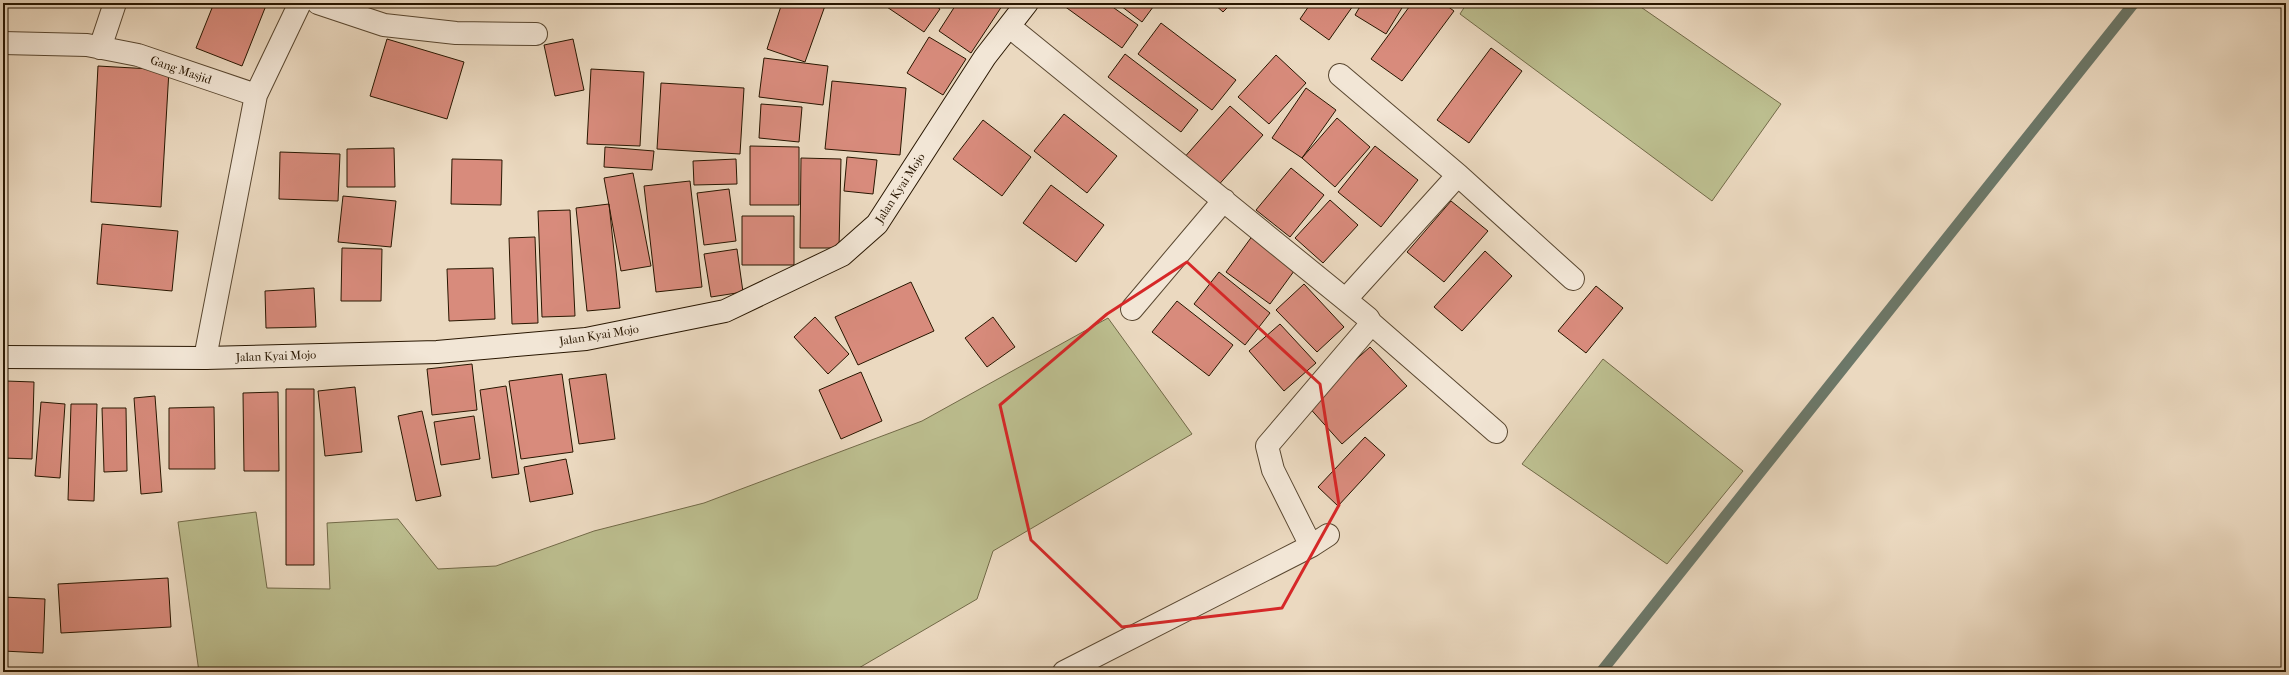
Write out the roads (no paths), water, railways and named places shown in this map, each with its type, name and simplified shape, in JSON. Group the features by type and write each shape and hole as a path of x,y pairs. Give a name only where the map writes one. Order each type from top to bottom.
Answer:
{"street":[{"path":"100,48 114,3"},
{"path":"205,358 256,96 300,3"},
{"path":"318,3 384,26 456,33 536,34"},
{"name":"Jalan Kyai Mojo","path":"3,357 205,358 437,352 586,340 725,311 842,255 877,224 985,57 1010,27 1027,3"},
{"path":"1010,27 1346,300 1496,432"},
{"name":"Gang Masjid","path":"3,43 87,46 138,55 256,96"},
{"path":"1340,76 1482,195 1573,279"},
{"path":"1346,300 1458,175"},
{"path":"1132,309 1224,200"},
{"path":"1064,672 1320,540 1273,470 1267,446 1371,323"}],"waterway":[{"path":"1601,672 2134,3"}]}
